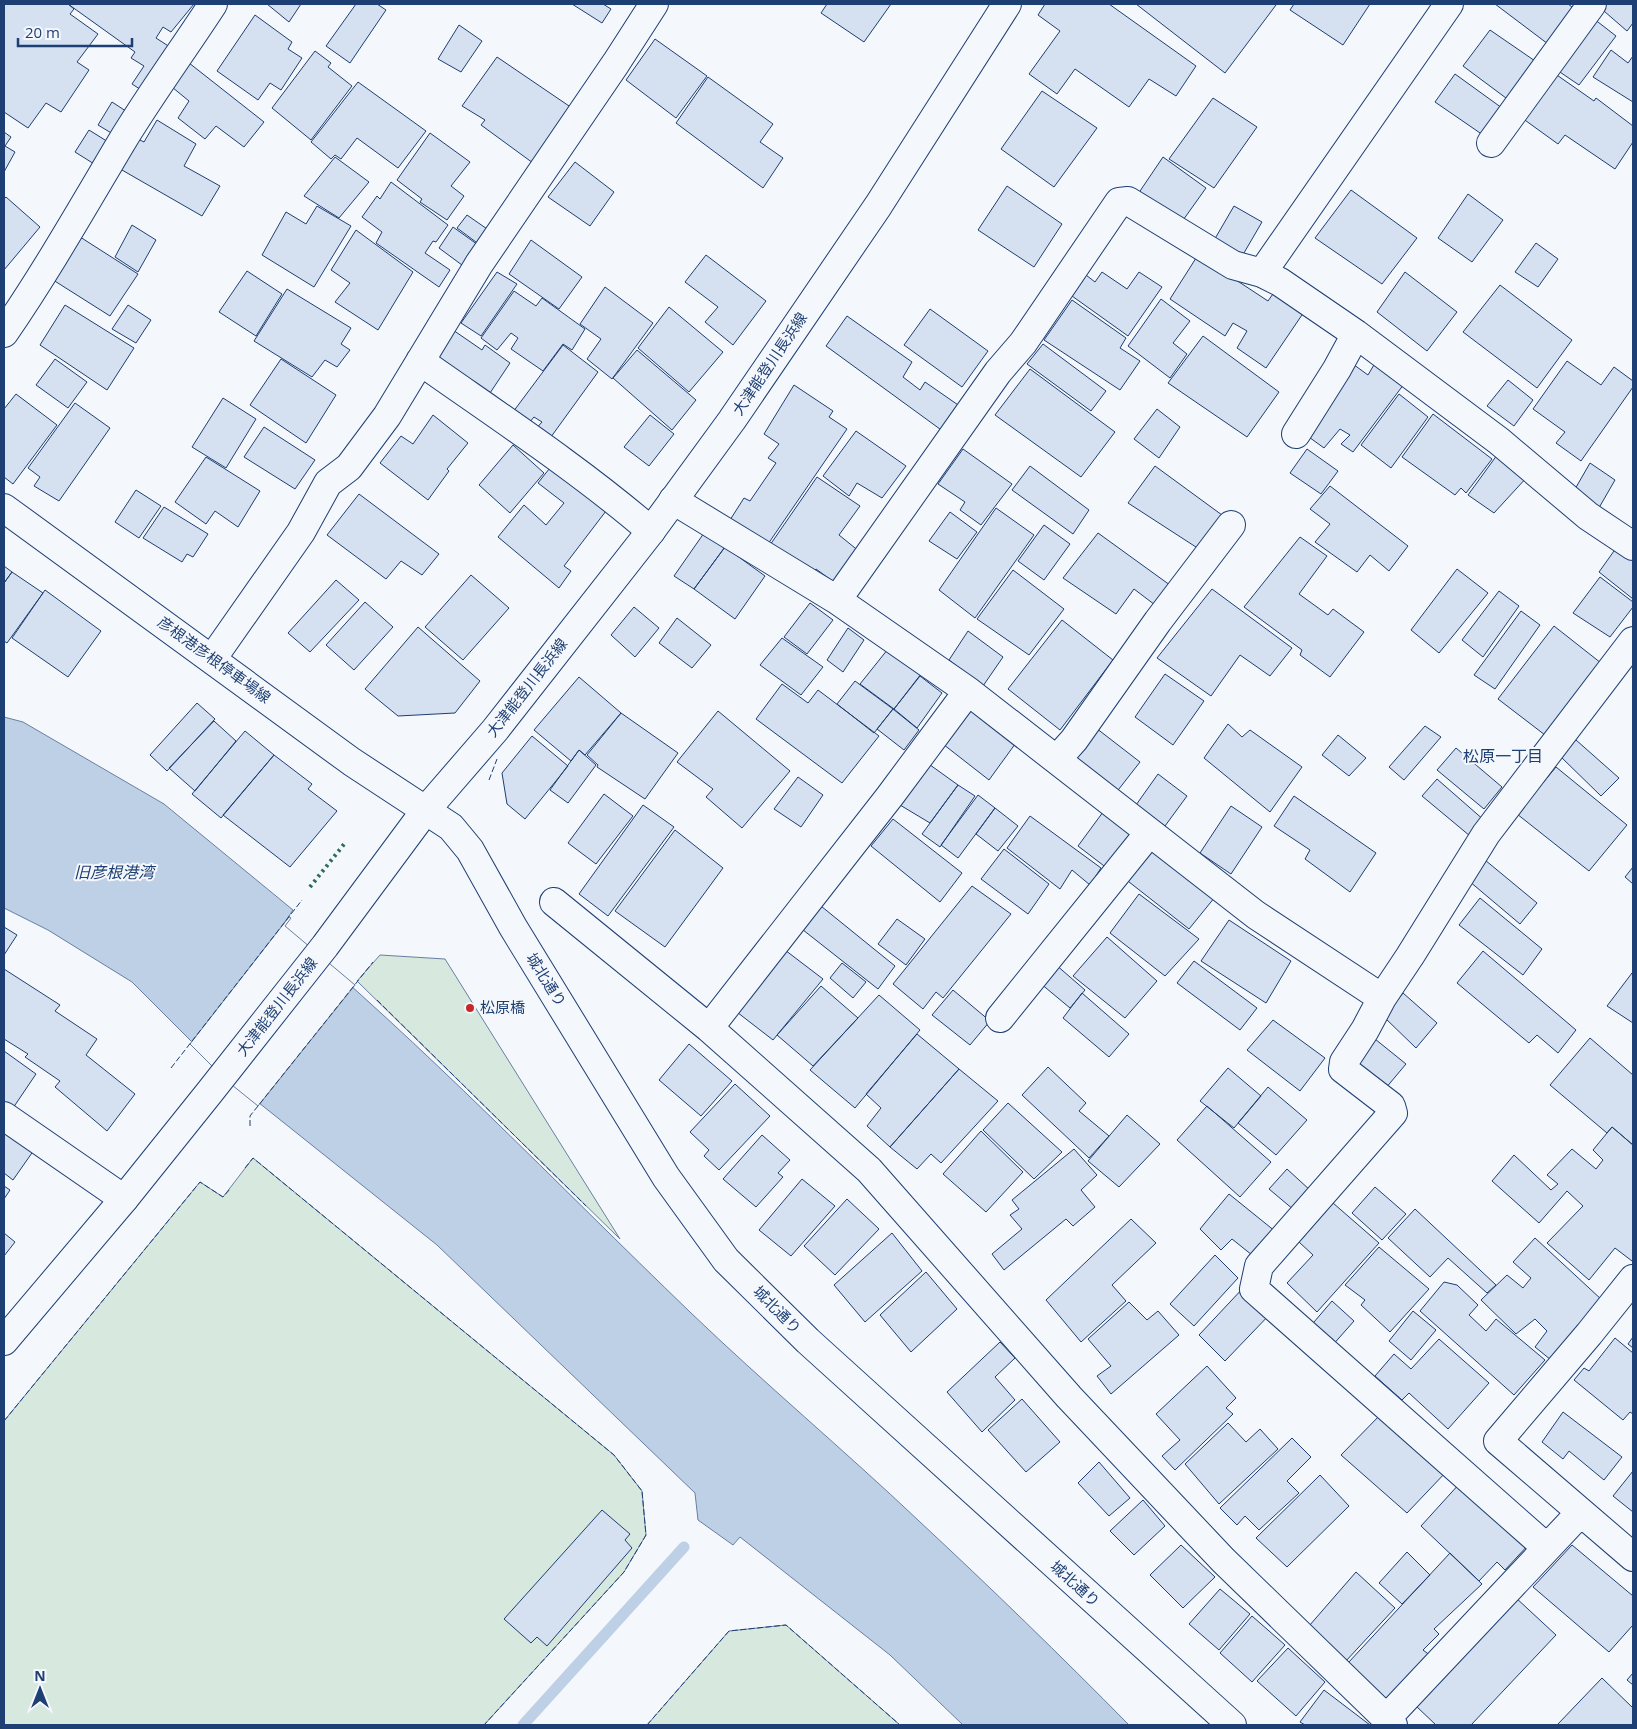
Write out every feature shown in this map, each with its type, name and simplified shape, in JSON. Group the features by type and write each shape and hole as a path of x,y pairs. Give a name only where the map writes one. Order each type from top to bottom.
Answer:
{"street":[{"path":"4,333 38,284 104,175 121,143 213,4"},
{"path":"212,658 301,532 328,483 349,467 387,416 479,264 605,80 654,4"},
{"name":"大津能登川長浜線","path":"4,1341 124,1199 210,1093 325,946 425,810 495,730 651,531 732,420 878,206 1007,4"},
{"path":"1262,273 1450,4"},
{"path":"1491,143 1592,4"},
{"path":"837,600 998,372 1023,343 1119,202 1128,201 1233,265 1262,273 1280,282 1356,334 1499,441 1588,516 1633,546"},
{"path":"1296,434 1337,369 1356,334"},
{"path":"420,362 528,437 651,531"},
{"path":"674,500 837,600 968,691 1256,915 1382,998"},
{"name":"彦根港彦根停車場線","path":"4,508 352,762 425,810"},
{"path":"1057,759 1074,740 1158,622 1231,525"},
{"path":"1547,1548 1254,1289 1259,1266 1393,1113 1391,1106 1343,1069 1344,1062 1365,1030 1382,998 1486,834 1633,641"},
{"path":"710,1028 890,796 968,691"},
{"name":"城北通り","path":"425,810 451,827 470,850 513,927 666,1177 726,1260 808,1341 1232,1725"},
{"path":"1000,1018 1149,833"},
{"path":"554,902 710,1028 869,1170 1070,1397 1223,1560 1389,1722 1580,1513"},
{"path":"4,1116 124,1199"},
{"path":"1633,1279 1498,1441 1633,1557"}],"shaded area":[{"path":"380,955 445,959 620,1239 357,981"},
{"path":"253,1158 614,1455 642,1491 646,1535 624,1572 484,1725 4,1725 4,1421 200,1182 223,1197"},
{"path":"786,1625 900,1725 647,1725 729,1631"}],"water":[{"name":"旧彦根港湾","path":"4,717 23,722 164,804 293,910 282,926 387,1019 489,1115 690,1312 946,1546 1129,1725 963,1725 890,1655 740,1537 733,1545 698,1520 695,1493 437,1245 229,1079 132,982 48,930 4,908"}],"pier":[{"path":"289,917 291,918 285,926 355,985 258,1106 227,1081 190,1044"}],"building":[{"path":"4,4 68,4 74,9 70,14 98,34 77,62 89,70 61,112 46,103 28,128 4,112"},
{"path":"68,4 194,4 171,32 163,27 156,38 176,51 146,93 132,84 144,66 131,58 135,52"},
{"path":"267,4 301,4 289,22"},
{"path":"356,4 377,4 386,10 350,63 326,46"},
{"path":"572,4 603,4 611,9 602,23"},
{"path":"827,4 891,4 864,42 821,13"},
{"path":"1045,4 1109,4 1196,66 1176,96 1149,79 1129,107 1075,69 1057,94 1029,74 1060,31 1038,15"},
{"path":"1136,4 1274,4 1276,5 1225,73"},
{"path":"1294,4 1370,4 1343,45 1290,10"},
{"path":"1495,4 1568,4 1579,12 1552,47"},
{"path":"1598,4 1633,4 1633,23 1627,31"},
{"path":"255,15 292,42 288,49 302,58 281,90 270,83 258,100 217,71"},
{"path":"1589,15 1616,36 1579,85 1551,66"},
{"path":"459,25 482,41 461,72 438,59"},
{"path":"1490,30 1538,63 1510,101 1463,66"},
{"path":"655,39 707,76 676,118 626,80"},
{"path":"1611,50 1628,63 1633,56 1633,102 1593,77"},
{"path":"315,51 331,63 328,67 352,86 311,140 272,108"},
{"path":"497,57 572,108 533,163 481,125 485,120 462,106"},
{"path":"184,59 264,122 244,147 216,126 205,139 178,118 189,101 167,83"},
{"path":"1554,73 1594,101 1596,98 1633,126 1633,142 1615,169 1565,135 1558,144 1522,118"},
{"path":"1455,74 1502,108 1483,135 1435,102"},
{"path":"708,77 773,124 760,142 783,158 763,188 676,123"},
{"path":"358,82 426,131 398,168 357,138 341,159 335,155 331,159 311,142"},
{"path":"1042,91 1097,128 1054,187 1001,149"},
{"path":"1213,98 1257,127 1214,188 1169,159"},
{"path":"112,102 132,115 118,137 98,125"},
{"path":"157,120 196,144 184,166 220,186 202,216 115,166 134,137 144,142"},
{"path":"89,130 113,145 99,167 75,152"},
{"path":"4,132 11,137 5,146 15,152 4,172"},
{"path":"430,133 470,162 451,186 464,196 447,220 420,202 422,199 397,180"},
{"path":"335,157 369,182 339,218 304,196"},
{"path":"1163,157 1206,188 1181,223 1138,194"},
{"path":"575,162 614,192 590,226 548,197"},
{"path":"391,182 448,225 436,242 433,241 425,253 450,270 439,287 376,243 382,232 362,217 377,196 380,199"},
{"path":"1007,186 1062,224 1034,267 978,230"},
{"path":"1351,190 1417,238 1382,284 1315,238"},
{"path":"1468,194 1503,220 1472,262 1438,238"},
{"path":"6,197 40,227 4,270 4,199"},
{"path":"317,206 351,226 314,287 262,255 286,212 306,224"},
{"path":"1234,206 1262,222 1241,258 1213,242"},
{"path":"467,215 490,231 480,245 457,228"},
{"path":"132,225 156,240 138,272 115,257"},
{"path":"453,227 481,247 466,268 439,248"},
{"path":"356,230 413,272 378,330 335,302 350,283 331,270"},
{"path":"77,235 138,274 110,316 50,278"},
{"path":"531,240 582,277 559,309 509,274"},
{"path":"1536,243 1558,259 1538,287 1515,272"},
{"path":"706,255 766,301 733,345 705,322 718,307 685,282"},
{"path":"1198,255 1268,301 1275,291 1306,309 1266,368 1237,348 1247,331 1233,323 1225,336 1170,299"},
{"path":"247,271 282,294 256,336 219,312"},
{"path":"497,272 517,284 481,336 461,323"},
{"path":"1102,272 1127,289 1139,272 1162,287 1128,336 1072,296 1086,275 1095,282"},
{"path":"1405,272 1457,312 1427,351 1377,312"},
{"path":"1500,285 1572,340 1537,388 1463,332"},
{"path":"605,287 653,323 612,379 587,359 601,339 580,324"},
{"path":"287,289 351,328 341,344 350,350 337,367 325,360 312,377 254,341"},
{"path":"514,291 536,306 542,298 585,329 572,350 563,344 543,371 511,349 518,338 511,333 497,350 481,338"},
{"path":"1161,299 1190,321 1173,343 1187,354 1170,378 1128,346"},
{"path":"1072,300 1126,338 1120,348 1140,361 1120,390 1044,340"},
{"path":"65,305 134,348 107,390 40,345"},
{"path":"128,305 151,320 136,343 112,329"},
{"path":"669,307 723,352 689,392 638,348"},
{"path":"930,309 988,351 962,387 904,345"},
{"path":"847,316 912,362 903,377 920,390 925,382 961,407 944,432 826,346"},
{"path":"453,330 482,350 485,345 510,363 486,399 432,360"},
{"path":"1203,336 1279,392 1247,437 1168,383"},
{"path":"1043,344 1106,391 1091,411 1027,364"},
{"path":"563,345 598,372 548,441 534,431 542,422 534,417 528,424 513,412"},
{"path":"637,350 696,400 672,430 613,378"},
{"path":"1378,358 1407,380 1353,452 1341,444 1350,435 1340,429 1324,448 1302,432 1350,362 1368,375"},
{"path":"55,359 87,382 68,408 36,385"},
{"path":"281,359 336,395 306,443 250,405"},
{"path":"1567,361 1601,385 1614,367 1633,381 1633,387 1581,461 1556,443 1565,432 1533,409"},
{"path":"1030,369 1115,432 1081,477 995,415"},
{"path":"1508,380 1533,400 1514,426 1487,406"},
{"path":"794,385 833,411 829,417 847,429 768,544 730,520 744,498 750,501 776,463 768,458 779,444 764,434"},
{"path":"16,394 57,425 13,484 4,477 4,409"},
{"path":"1399,394 1428,417 1391,468 1361,445"},
{"path":"223,398 256,419 226,468 192,447"},
{"path":"75,403 110,428 59,501 34,486 40,477 28,468"},
{"path":"1157,409 1180,427 1159,458 1134,439"},
{"path":"1433,414 1492,459 1466,493 1461,488 1455,495 1402,457"},
{"path":"433,415 468,443 447,469 449,471 428,500 380,463 401,436 413,444"},
{"path":"650,415 674,434 649,466 624,447"},
{"path":"264,427 315,460 295,489 244,457"},
{"path":"856,431 906,466 882,498 857,483 849,496 823,476"},
{"path":"513,445 544,473 510,513 479,485"},
{"path":"963,449 1012,484 981,525 960,510 965,502 938,484"},
{"path":"1307,449 1338,471 1321,494 1290,473"},
{"path":"1500,451 1528,476 1494,513 1468,495"},
{"path":"206,457 260,491 238,527 215,511 206,524 175,502"},
{"path":"1590,463 1615,480 1596,513 1571,496"},
{"path":"553,464 606,511 564,566 571,571 559,588 498,537 524,505 546,525 564,503 538,483"},
{"path":"1030,466 1089,510 1073,534 1012,490"},
{"path":"1155,466 1222,515 1199,549 1128,503"},
{"path":"817,477 860,506 839,535 860,552 838,585 816,569 811,574 770,545"},
{"path":"1330,486 1408,546 1389,571 1370,555 1357,572 1315,542 1330,524 1310,509"},
{"path":"136,490 161,506 139,538 115,522"},
{"path":"359,494 439,554 422,575 401,561 386,579 327,535"},
{"path":"164,507 208,534 193,557 187,554 182,562 143,538"},
{"path":"996,508 1034,535 975,618 939,590"},
{"path":"950,512 977,532 957,559 929,541"},
{"path":"1044,525 1070,544 1044,580 1018,561"},
{"path":"704,533 725,547 694,589 674,576"},
{"path":"1098,533 1174,588 1159,608 1134,589 1116,614 1063,578"},
{"path":"1300,537 1327,556 1299,594 1328,615 1333,609 1364,632 1330,677 1300,655 1302,650 1244,607"},
{"path":"1619,544 1633,555 1633,599 1599,572"},
{"path":"725,547 765,576 735,619 694,589"},
{"path":"4,566 12,572 4,583"},
{"path":"1457,569 1488,593 1439,653 1411,630"},
{"path":"1013,570 1064,609 1029,655 977,619"},
{"path":"12,572 43,593 7,643 4,641 4,583"},
{"path":"471,575 509,608 463,660 425,627"},
{"path":"1600,577 1633,602 1633,607 1610,637 1573,613"},
{"path":"336,580 359,600 310,652 288,633"},
{"path":"1212,589 1292,648 1270,676 1240,655 1211,696 1157,658"},
{"path":"45,590 101,631 68,677 12,638"},
{"path":"1499,591 1519,606 1483,657 1462,640"},
{"path":"365,602 393,627 354,670 326,645"},
{"path":"810,603 833,620 807,654 784,637"},
{"path":"634,607 659,628 635,657 611,635"},
{"path":"1521,611 1540,625 1495,689 1474,675"},
{"path":"677,618 711,645 692,668 659,643"},
{"path":"1062,620 1113,660 1060,730 1008,689"},
{"path":"1554,626 1601,663 1545,735 1498,699"},
{"path":"418,627 480,681 455,713 398,716 365,689"},
{"path":"848,628 864,640 843,672 827,660"},
{"path":"968,631 1003,657 983,686 949,660"},
{"path":"782,638 823,667 801,695 760,665"},
{"path":"888,649 921,674 894,709 860,684"},
{"path":"1165,674 1204,701 1173,745 1135,717"},
{"path":"920,676 942,693 917,728 894,709"},
{"path":"579,677 621,713 585,755 579,750 571,761 534,730"},
{"path":"855,681 893,709 874,733 837,704"},
{"path":"782,684 808,703 818,690 879,736 842,783 756,719"},
{"path":"969,701 1018,740 989,780 939,741"},
{"path":"197,703 215,719 167,771 150,755"},
{"path":"893,709 919,730 904,750 877,729"},
{"path":"718,711 790,771 742,828 706,797 713,789 677,762"},
{"path":"621,713 678,753 645,799 597,767 598,765 587,755"},
{"path":"214,721 236,741 195,791 169,768"},
{"path":"1228,724 1242,737 1250,730 1302,767 1270,812 1204,758"},
{"path":"1425,726 1441,737 1404,780 1389,767"},
{"path":"1096,728 1140,762 1115,794 1072,760"},
{"path":"245,731 274,755 221,818 192,794"},
{"path":"1338,735 1366,758 1349,776 1322,755"},
{"path":"532,736 568,766 525,819 507,804 502,773"},
{"path":"1576,740 1619,778 1601,796 1560,756"},
{"path":"1456,748 1502,787 1484,809 1437,770"},
{"path":"579,750 596,765 568,803 550,790"},
{"path":"274,755 312,784 308,789 337,811 290,867 223,815"},
{"path":"926,762 958,785 930,823 895,802"},
{"path":"1556,767 1627,825 1589,871 1517,814"},
{"path":"1158,774 1187,796 1165,826 1136,805"},
{"path":"798,777 823,795 801,827 774,809"},
{"path":"1437,779 1485,821 1470,836 1422,796"},
{"path":"958,785 975,796 940,847 922,834"},
{"path":"604,794 633,816 596,864 568,843"},
{"path":"978,795 995,808 958,858 941,845"},
{"path":"1294,796 1376,853 1350,892 1305,859 1310,850 1274,826"},
{"path":"643,805 674,827 608,916 579,894"},
{"path":"1231,806 1262,827 1231,874 1200,853"},
{"path":"995,808 1018,826 998,851 976,834"},
{"path":"1106,808 1137,836 1112,872 1078,846"},
{"path":"1030,816 1101,868 1090,885 1072,870 1060,889 1007,848"},
{"path":"893,819 962,873 940,902 871,846"},
{"path":"675,830 723,868 665,947 615,911"},
{"path":"1149,846 1215,897 1189,929 1124,878"},
{"path":"1004,849 1049,884 1028,914 981,879"},
{"path":"1485,860 1537,903 1520,924 1469,881"},
{"path":"1633,867 1633,884 1625,877"},
{"path":"972,886 1011,914 943,998 936,992 923,1009 893,984"},
{"path":"1139,894 1199,939 1165,976 1110,933"},
{"path":"1480,898 1542,949 1523,975 1459,925"},
{"path":"816,902 895,966 878,989 798,926"},
{"path":"897,919 925,939 906,965 878,944"},
{"path":"1229,920 1291,961 1266,1003 1201,961"},
{"path":"4,927 17,935 4,955"},
{"path":"1107,937 1157,981 1125,1018 1073,976"},
{"path":"781,947 823,979 773,1040 733,1009"},
{"path":"1483,951 1576,1030 1558,1053 1537,1035 1529,1043 1457,983"},
{"path":"1194,961 1257,1008 1240,1030 1177,983"},
{"path":"842,963 866,982 853,998 830,978"},
{"path":"1055,964 1085,990 1070,1008 1040,983"},
{"path":"4,969 60,1005 55,1011 97,1039 86,1055 135,1094 107,1131 55,1087 60,1081 25,1057 28,1054 4,1039"},
{"path":"1633,974 1633,1023 1607,1006"},
{"path":"821,986 858,1018 813,1066 777,1035"},
{"path":"953,990 990,1021 970,1045 932,1015"},
{"path":"1082,993 1129,1034 1109,1057 1063,1018"},
{"path":"1403,993 1437,1023 1416,1048 1384,1017"},
{"path":"879,995 920,1030 855,1108 810,1070"},
{"path":"1273,1020 1325,1058 1300,1091 1247,1050"},
{"path":"917,1034 959,1069 890,1147 867,1126 881,1108 866,1094"},
{"path":"1590,1038 1633,1075 1633,1145 1612,1127 1607,1133 1550,1085"},
{"path":"1375,1039 1406,1064 1385,1089 1355,1069"},
{"path":"689,1044 732,1081 701,1116 659,1080"},
{"path":"4,1051 36,1074 11,1111 4,1106"},
{"path":"1048,1067 1086,1103 1079,1111 1109,1136 1089,1158 1022,1095"},
{"path":"1228,1068 1261,1096 1234,1128 1200,1101"},
{"path":"959,1069 998,1101 941,1163 931,1154 917,1169 890,1147"},
{"path":"735,1084 770,1116 719,1170 704,1156 709,1150 690,1132"},
{"path":"1268,1087 1307,1120 1276,1155 1238,1123"},
{"path":"1008,1103 1062,1152 1034,1179 983,1130"},
{"path":"1207,1106 1271,1162 1240,1197 1177,1140"},
{"path":"1127,1115 1160,1144 1119,1187 1088,1161"},
{"path":"1612,1127 1633,1145 1633,1260 1615,1248 1589,1280 1547,1243 1583,1206 1567,1191 1539,1223 1492,1181 1514,1155 1551,1190 1558,1184 1547,1175 1572,1149 1596,1169 1603,1160 1593,1150"},
{"path":"4,1128 34,1150 13,1180 4,1173"},
{"path":"981,1131 1023,1172 986,1212 943,1174"},
{"path":"762,1135 790,1160 778,1173 783,1177 756,1207 723,1179"},
{"path":"1074,1149 1097,1175 1081,1190 1095,1207 1073,1226 1066,1219 1004,1270 992,1254 1022,1229 1010,1215 1019,1209 1012,1200"},
{"path":"1287,1169 1311,1191 1294,1210 1269,1189"},
{"path":"802,1179 835,1206 791,1256 759,1230"},
{"path":"4,1186 10,1190 4,1199"},
{"path":"1375,1187 1406,1214 1382,1240 1352,1213"},
{"path":"1229,1194 1281,1236 1257,1259 1232,1239 1221,1250 1200,1229"},
{"path":"847,1199 879,1229 835,1275 804,1246"},
{"path":"1333,1203 1379,1243 1317,1312 1287,1283 1313,1255 1299,1242"},
{"path":"1415,1209 1496,1285 1487,1293 1448,1258 1430,1277 1388,1238"},
{"path":"1131,1219 1156,1243 1112,1285 1126,1301 1081,1342 1046,1300"},
{"path":"4,1233 15,1242 4,1256"},
{"path":"892,1233 922,1271 865,1322 834,1285"},
{"path":"1535,1238 1602,1300 1556,1364 1535,1347 1547,1331 1535,1319 1516,1334 1481,1300 1507,1275 1523,1288 1531,1278 1513,1262"},
{"path":"1379,1247 1429,1289 1390,1332 1361,1305 1365,1300 1345,1285"},
{"path":"1215,1255 1238,1278 1194,1326 1170,1304"},
{"path":"926,1272 957,1309 911,1352 880,1315"},
{"path":"1444,1282 1457,1285 1478,1305 1469,1315 1486,1331 1496,1319 1545,1360 1514,1395 1420,1311"},
{"path":"1245,1286 1273,1311 1225,1361 1199,1335"},
{"path":"1332,1301 1354,1321 1331,1347 1308,1329"},
{"path":"1129,1302 1147,1320 1158,1311 1179,1335 1111,1394 1097,1376 1111,1366 1088,1339"},
{"path":"1413,1311 1436,1330 1411,1360 1389,1341"},
{"path":"1633,1337 1633,1348 1628,1344"},
{"path":"1615,1338 1633,1353 1633,1414 1630,1412 1623,1420 1574,1380 1584,1368 1589,1371"},
{"path":"1439,1339 1489,1383 1448,1429 1409,1393 1402,1400 1375,1376 1394,1354 1411,1369"},
{"path":"1000,1342 1015,1358 995,1377 1015,1400 982,1432 947,1392"},
{"path":"1207,1366 1236,1398 1226,1408 1233,1414 1175,1470 1162,1456 1180,1440 1156,1414"},
{"path":"1022,1399 1060,1442 1026,1472 988,1430"},
{"path":"1383,1412 1447,1471 1407,1513 1341,1455"},
{"path":"1563,1412 1622,1457 1604,1480 1569,1451 1563,1459 1542,1442"},
{"path":"1228,1423 1246,1442 1260,1429 1278,1449 1219,1504 1185,1464"},
{"path":"1292,1438 1311,1457 1287,1481 1299,1493 1259,1530 1245,1516 1237,1525 1220,1508"},
{"path":"1099,1462 1130,1498 1109,1516 1078,1483"},
{"path":"1633,1471 1633,1512 1613,1496"},
{"path":"1320,1475 1349,1506 1287,1567 1256,1538"},
{"path":"1461,1482 1530,1543 1505,1570 1497,1562 1479,1581 1421,1526"},
{"path":"1143,1500 1165,1526 1134,1555 1110,1531"},
{"path":"602,1510 630,1534 625,1540 632,1548 547,1646 537,1637 531,1643 504,1619"},
{"path":"1181,1545 1215,1577 1183,1608 1150,1575"},
{"path":"1572,1545 1633,1596 1633,1625 1609,1652 1533,1587"},
{"path":"1407,1552 1430,1575 1402,1604 1379,1583"},
{"path":"1450,1553 1482,1584 1434,1629 1439,1634 1423,1650 1431,1656 1387,1701 1348,1663"},
{"path":"1356,1572 1395,1608 1345,1662 1309,1626"},
{"path":"1220,1589 1250,1614 1219,1650 1189,1624"},
{"path":"1515,1597 1556,1635 1471,1725 1436,1725 1416,1706"},
{"path":"1252,1616 1285,1645 1252,1682 1220,1653"},
{"path":"1288,1648 1325,1682 1296,1716 1257,1681"},
{"path":"1633,1673 1633,1685 1627,1680"},
{"path":"1602,1678 1633,1708 1633,1725 1557,1725"},
{"path":"1324,1690 1370,1725 1305,1725 1300,1722"}],"waterway":[{"path":"523,1725 684,1547"}],"hedge":[{"path":"310,887 345,843"}],"fence":[{"path":"489,780 497,759"},
{"path":"171,1068 302,900"},
{"path":"250,1126 250,1116 373,962"},
{"path":"377,1000 586,1206"},
{"path":"245,1168 253,1158 614,1455 642,1491 646,1535 624,1572 484,1725"},
{"path":"4,1421 200,1182 223,1197 230,1189"},
{"path":"647,1725 729,1631 786,1625 900,1725"}],"place":[{"name":"松原橋","path":"470,1008"}],"district":[{"name":"松原一丁目","path":"1503,756"}]}
